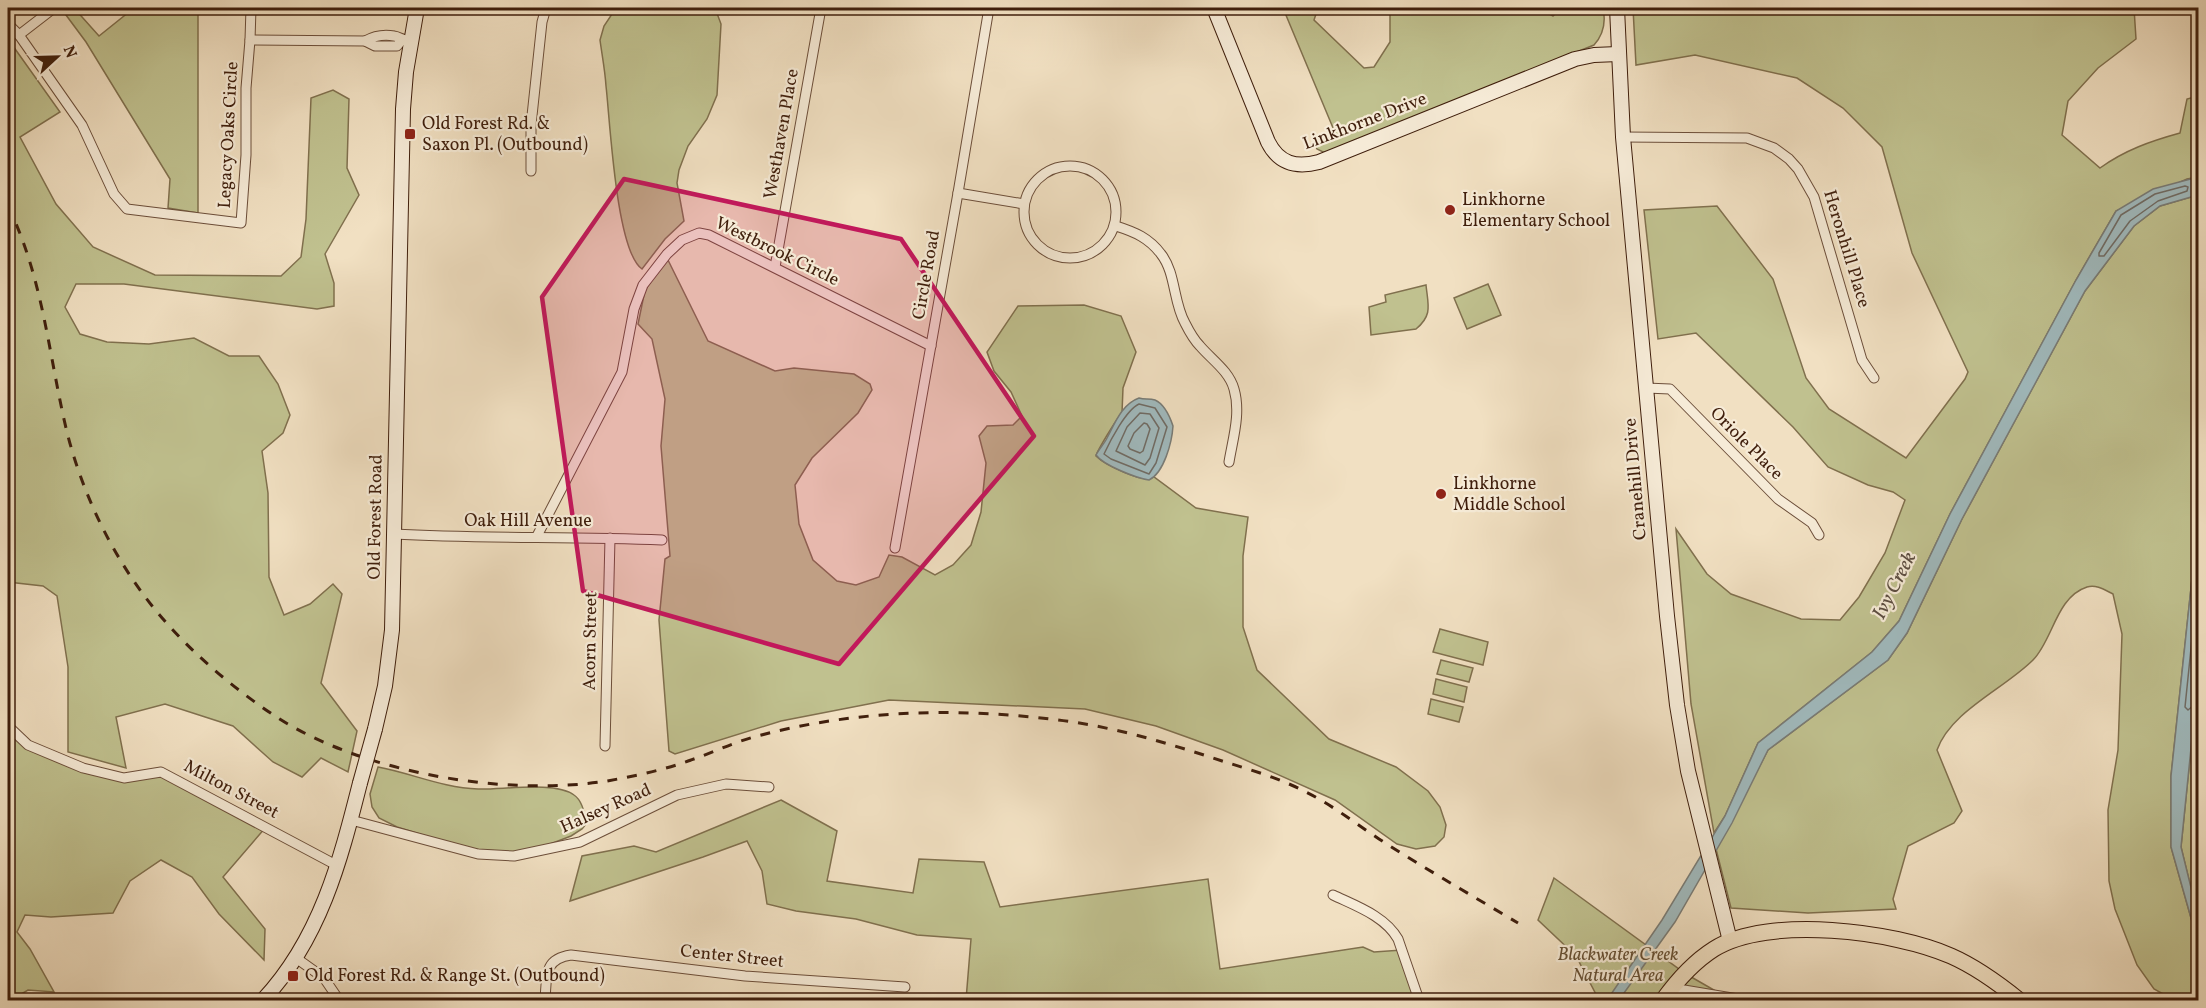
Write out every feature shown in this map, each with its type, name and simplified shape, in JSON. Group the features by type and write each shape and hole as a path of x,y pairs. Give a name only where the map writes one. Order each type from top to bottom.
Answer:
{"main road":[{"name":"Old Forest Road","path":"263,1000 296,957 319,916 338,866 375,729 388,668 392,630 403,109 407,40 417,8"},
{"name":"Linkhorne Drive","path":"1214,8 1268,142 1279,158 1293,164 1319,162 1575,59 1618,54"},
{"name":"Cranehill Drive","path":"1617,8 1623,137 1677,705 1685,759 1730,941"},
{"path":"1668,994 1705,956 1730,941 1778,930 1838,931 1886,937 1922,945 1949,955 1974,968 2019,1000"}],"street":[{"path":"8,24 19,35 54,8"},
{"name":"Legacy Oaks Circle","path":"19,35 82,125 114,194 127,209 241,223 246,155 246,88 251,8"},
{"path":"531,171 531,125 542,22 546,8"},
{"name":"Westhaven Place","path":"775,267 821,8"},
{"name":"Circle Road","path":"895,549 989,8"},
{"path":"250,40 365,40 375,45 397,46 407,40"},
{"name":"Heronhill Place","path":"1623,137 1747,138 1774,148 1789,159 1798,169 1814,197 1862,360 1874,378"},
{"path":"1064,166 1084,168 1096,173 1113,193 1116,206 1116,226 1092,252 1078,259 1063,259 1049,254 1037,246 1028,233 1023,219 1028,191 1035,180 1046,172 1064,166"},
{"path":"958,192 1024,204"},
{"path":"1116,226 1136,232 1149,240 1163,256 1184,321 1199,345 1219,364 1233,387 1237,403 1228,462"},
{"name":"Westbrook Circle","path":"537,536 622,372 634,309 643,285 667,254 682,240 699,233 709,235 931,346"},
{"name":"Oriole Place","path":"1646,388 1670,389 1778,499 1812,523 1819,535"},
{"name":"Oak Hill Avenue","path":"394,534 488,538 537,536 662,540"},
{"name":"Acorn Street","path":"605,746 610,538"},
{"name":"Milton Street","path":"8,726 28,745 83,768 124,778 161,771 338,866"},
{"name":"Halsey Road","path":"351,820 478,854 514,856 580,842 677,795 726,784 769,787"},
{"path":"1334,895 1371,913 1393,930 1419,1000"},
{"name":"Center Street","path":"544,1000 547,974 551,963 558,957 570,956 745,976 904,987"},
{"path":"296,957 324,978 339,1000"},
{"path":"1668,994 1738,999 1807,1000"}],"highlighted area":[{"path":"624,179 901,239 1034,436 839,664 583,591 542,297"}],"green space":[{"path":"74,8 99,36 134,8 198,8 198,213 168,208 170,179 86,42 66,15"},
{"path":"616,8 715,8 721,24 717,95 707,119 688,146 679,170 677,183 684,221 665,239 642,269 633,257 620,212 600,40 604,26"},
{"path":"1283,8 1318,8 1314,20 1364,68 1374,67 1390,42 1390,8 1531,8 1553,16 1561,8 1603,8 1604,23 1600,37 1594,45 1325,153 1317,149 1314,143 1336,135"},
{"path":"1633,8 2134,8 2136,39 2098,68 2068,101 2062,135 2100,168 2138,147 2180,133 2187,99 2198,96 2198,177 2187,179 2116,211 2076,280 1950,514 1899,621 1872,652 1758,743 1725,816 1714,833 1691,704 1676,529 1707,574 1731,594 1801,619 1840,620 1859,597 1885,553 1905,500 1893,492 1868,485 1828,467 1793,427 1696,333 1658,339 1644,210 1717,206 1773,279 1806,378 1829,409 1906,458 1968,372 1912,253 1882,147 1843,108 1797,78 1695,55 1636,65"},
{"path":"8,39 60,112 20,137 56,204 93,247 155,275 281,276 301,257 306,219 311,98 333,90 349,99 347,168 359,195 325,254 334,283 334,306 317,309 124,284 76,284 65,307 80,334 107,342 149,344 194,338 229,356 259,356 278,384 290,415 283,433 262,451 268,493 269,577 284,615 310,604 333,584 342,594 321,683 357,731 348,772 321,758 302,777 273,762 233,726 165,704 116,717 126,768 68,752 68,667 57,596 43,586 8,582"},
{"path":"2198,195 2198,522 2171,776 2171,847 2193,925 2198,930 2198,1000 2174,1000 2154,989 2137,965 2115,909 2109,881 2108,810 2118,750 2122,634 2113,594 2097,587 2087,587 2068,600 2046,642 2033,660 1966,712 1944,736 1937,750 1962,811 1954,823 1908,846 1893,899 1896,909 1808,913 1731,908 1716,849 1768,750 1888,660 1907,633 1962,519 2085,291 2134,226 2160,206"},
{"path":"667,258 708,341 775,371 794,368 854,374 870,384 872,390 858,413 812,458 795,485 799,524 813,560 837,581 856,585 879,577 889,555 902,557 935,575 953,565 971,545 981,512 986,463 979,436 987,426 1013,425 1022,416 1011,392 994,371 987,352 1018,306 1084,305 1121,316 1136,352 1123,388 1122,413 1096,456 1134,476 1154,477 1196,508 1248,517 1243,556 1243,627 1257,670 1329,739 1396,767 1428,791 1440,807 1446,825 1444,837 1435,846 1416,849 1397,844 1335,800 1223,750 1156,726 1085,709 889,700 781,721 675,754 669,751 659,620 665,559 670,556 661,446 665,399 652,339 638,324 645,290"},
{"path":"1488,284 1501,315 1467,329 1454,298"},
{"path":"1426,285 1427,314 1416,329 1371,335 1369,307 1386,302 1385,295"},
{"path":"1440,629 1488,642 1483,665 1433,652"},
{"path":"1441,660 1473,668 1469,682 1437,674"},
{"path":"1436,679 1467,687 1464,702 1433,694"},
{"path":"2198,679 2198,917 2181,847"},
{"path":"1431,699 1463,707 1459,722 1428,714"},
{"path":"8,726 28,745 124,778 161,772 266,827 223,877 265,929 264,960 219,914 192,877 161,860 130,881 113,913 51,917 25,915 17,932 30,949 54,992 28,990 8,1000"},
{"path":"378,767 465,788 541,787 565,791 580,801 586,824 571,836 527,853 468,849 397,827 379,818 372,807 370,794"},
{"path":"781,800 837,831 827,881 913,893 919,859 984,862 1000,907 1208,879 1220,969 1363,947 1374,952 1402,950 1419,1000 966,1000 971,939 917,935 856,919 796,911 767,904 762,871 747,841 570,901 582,856 634,846 656,852"},
{"name":"Blackwater Creek Natural Area","path":"1554,878 1686,974 1726,997 1792,1000 1599,1000 1576,956 1538,920"}],"water":[{"path":"2198,177 2198,195 2160,206 2134,226 2085,291 1962,519 1907,633 1888,660 1768,750 1732,823 1675,922 1619,1000 1607,1000 1662,920 1725,816 1758,743 1872,652 1899,621 1950,514 2076,280 2116,211 2153,189"},
{"path":"1139,398 1153,399 1161,404 1173,426 1163,464 1149,480 1136,477 1105,463 1096,455 1124,409"},
{"path":"2198,522 2198,679 2181,847 2198,916 2198,930 2193,925 2171,847 2171,776"}],"railway":[{"path":"8,206 20,233 37,288 72,452 89,499 111,545 153,607 195,652 258,704 310,736 391,766 435,776 524,786 607,781 681,764 754,737 791,728 867,716 982,713 1080,723 1164,743 1296,787 1518,923"}],"place":[{"name":"Old Forest Rd. & Saxon Pl. (Outbound)","path":"410,134"},
{"name":"Linkhorne Elementary School","path":"1450,210"},
{"name":"Linkhorne Middle School","path":"1441,494"},
{"name":"Old Forest Rd. & Range St. (Outbound)","path":"293,976"}],"water label":[{"name":"Ivy Creek","path":"1895,586"}]}
